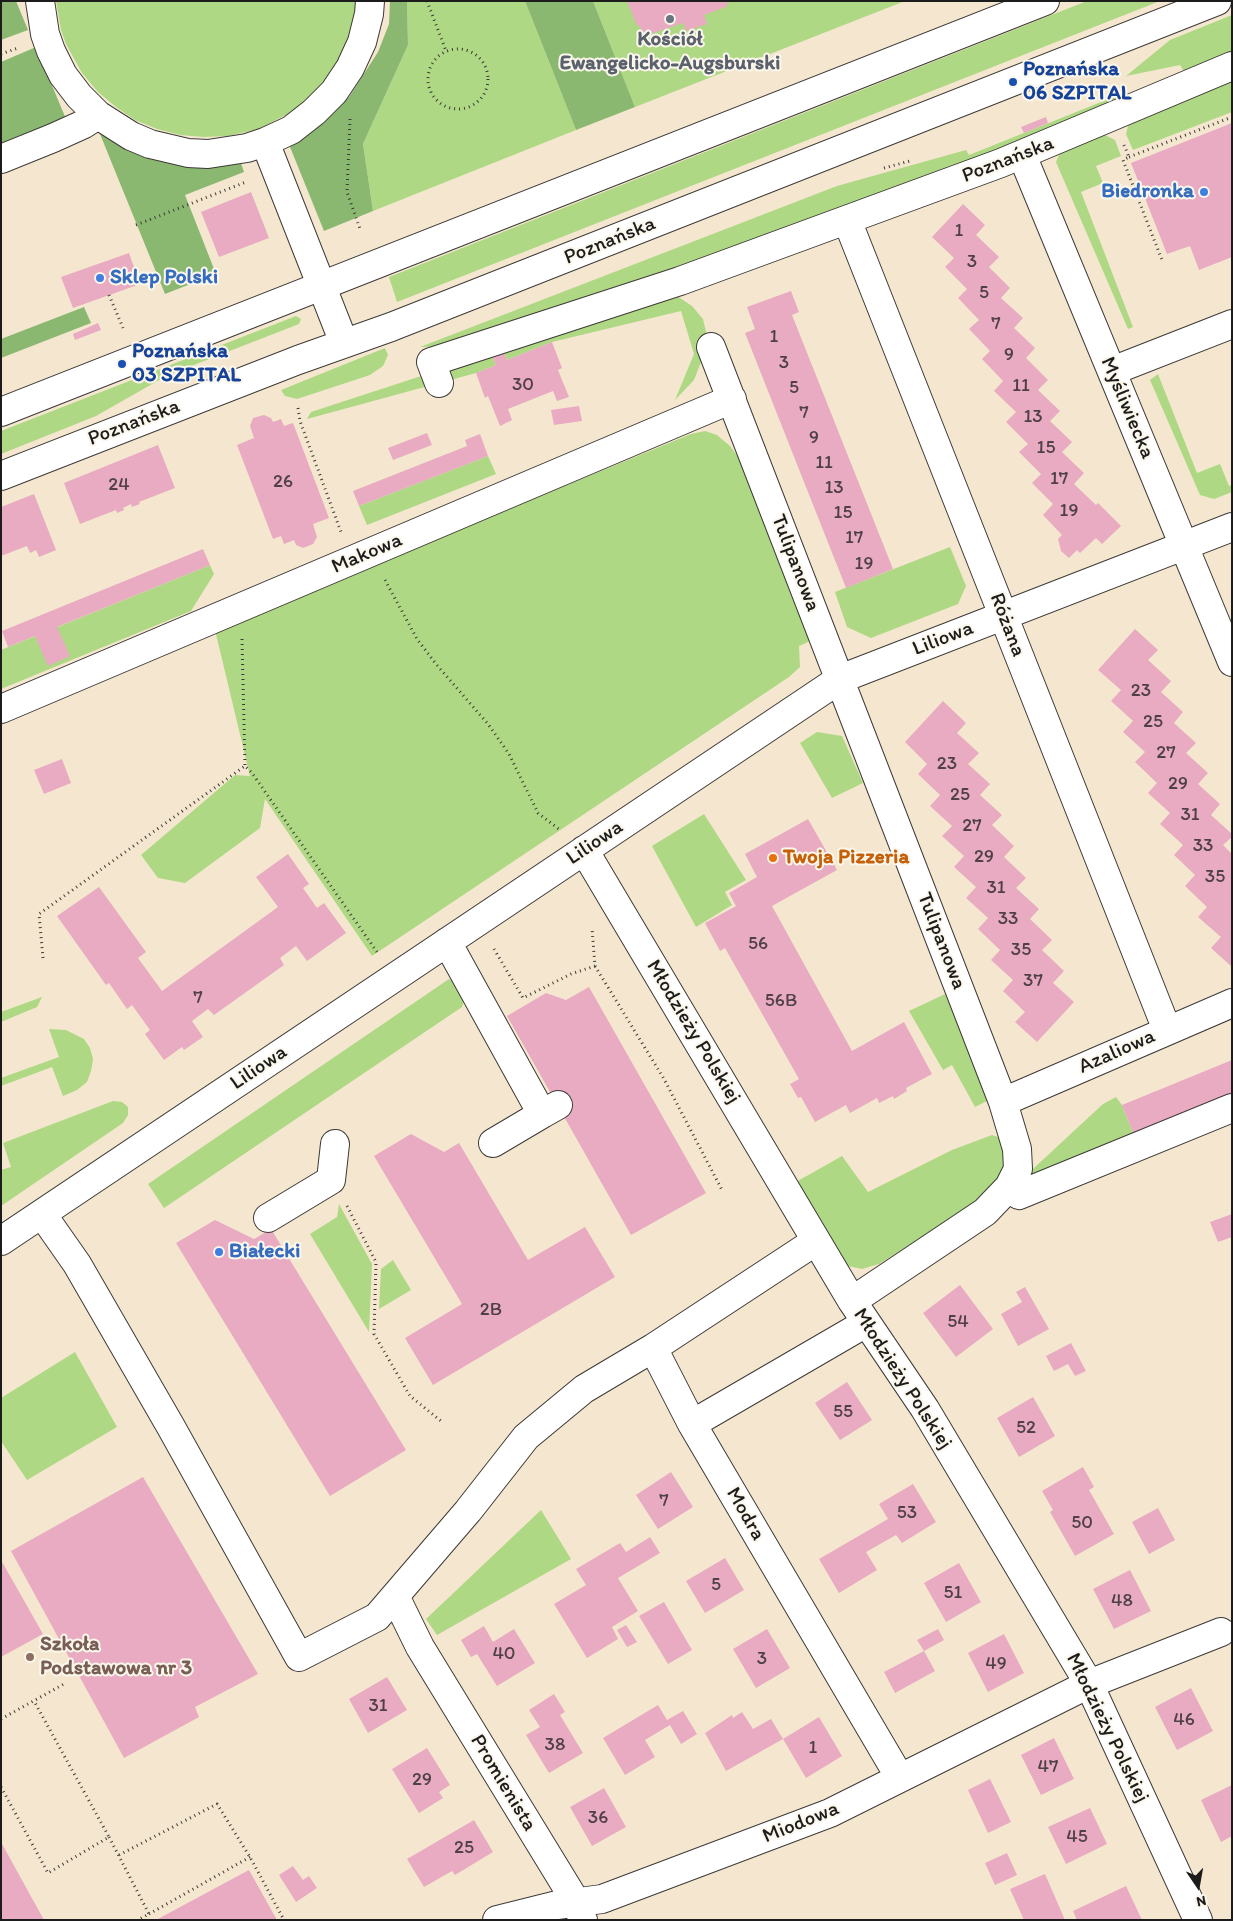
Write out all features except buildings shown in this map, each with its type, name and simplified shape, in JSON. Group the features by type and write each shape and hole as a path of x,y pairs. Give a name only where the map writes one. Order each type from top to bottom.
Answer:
{"street":[{"path":"39,6 51,51 63,75 79,96 98,115 132,136 150,144 188,153 208,154 247,148 266,142 291,130 314,112 334,92 350,68 362,42 369,14 370,1"},
{"path":"1,412 1045,1"},
{"name":"Poznańska","path":"1,476 344,343 401,324 1217,1"},
{"name":"Poznańska","path":"439,383 431,362 680,281 847,220 1022,155 1232,66"},
{"path":"1,159 84,124 98,115"},
{"path":"266,142 344,343"},
{"name":"Myśliwiecka","path":"1022,155 1232,662"},
{"name":"Różana","path":"847,220 1167,1030"},
{"path":"1112,371 1232,324"},
{"name":"Tulipanowa","path":"711,347 1003,1102 1018,1149 1018,1169 1009,1187 986,1212 859,1312"},
{"name":"Makowa","path":"1,709 732,399"},
{"name":"Liliowa","path":"1,1242 447,942 576,842 840,679 1232,527"},
{"name":"Młodzieży Polskiej","path":"576,842 859,1312 924,1410 1089,1684 1198,1920"},
{"path":"447,942 550,1110 493,1143"},
{"name":"Azaliowa","path":"1003,1102 1232,1003"},
{"path":"1009,1187 1019,1195 1232,1108"},
{"path":"268,1218 331,1180 334,1144"},
{"path":"42,1214 82,1273 171,1427 299,1657 377,1617 468,1510 526,1437 584,1389 653,1348 816,1241"},
{"path":"692,1424 859,1312"},
{"name":"Modra","path":"653,1348 692,1424 900,1778"},
{"name":"Promienista","path":"395,1596 420,1646 579,1911"},
{"name":"Miodowa","path":"497,1920 557,1905 579,1911 602,1899 821,1816 1089,1684 1221,1632"}],"path":[{"path":"427,1 446,51"},
{"path":"456,49 467,50 484,63 488,73 485,93 479,102 470,107 460,110 451,109 434,99 429,91 427,82 428,72 438,56 446,51 456,49"},
{"path":"350,116 347,192 360,229"},
{"path":"1111,117 1129,158"},
{"path":"1162,260 1123,160 1232,118"},
{"path":"136,224 247,181"},
{"path":"109,295 123,328"},
{"path":"298,408 300,421 362,556 417,639 509,754 538,813 576,842"},
{"path":"241,608 245,766 252,773 382,959"},
{"path":"43,958 38,914 245,766"},
{"path":"590,921 593,930 595,966 664,1079 722,1190"},
{"path":"493,946 523,998 571,974 595,966"},
{"path":"331,1180 343,1198 376,1262 374,1334 410,1396 441,1421"},
{"path":"1,1719 64,1684"},
{"path":"34,1701 119,1855 149,1914"},
{"path":"1,1787 48,1873 109,1837"},
{"path":"119,1855 217,1804 250,1856 284,1920"},
{"path":"138,1920 250,1856"}],"green space":[{"path":"1,1 16,1 28,30 1,40"},
{"path":"56,1 358,1 352,33 342,55 330,76 314,94 295,110 259,129 228,136 204,137 180,135 157,129 135,120 98,92 82,73 66,44 61,30"},
{"path":"390,1 407,1 408,45 363,144 373,211 324,231 288,142 325,118 349,97 378,52 389,24"},
{"path":"407,1 525,1 576,130 373,211 363,144 408,45"},
{"path":"525,1 593,1 635,107 576,130"},
{"path":"593,1 905,1 635,107"},
{"path":"1087,1 1160,1 397,302 389,277"},
{"path":"1232,15 1232,56 1186,75 1180,65 1126,76 1170,40"},
{"path":"36,47 66,119 1,145 1,62"},
{"path":"1232,78 1232,112 1133,150 1126,134 1129,122"},
{"path":"1166,85 965,167 454,346 420,347 837,186 966,150 969,155 1111,98"},
{"path":"106,132 240,160 244,172 185,195 216,274 165,294 100,134"},
{"path":"1101,133 1115,140 1121,156 1096,166 1103,183 1081,192 1133,327 1128,329 1056,162 1061,150"},
{"path":"677,296 692,306 703,319 707,336 703,357 694,380 675,400 694,354 681,311 552,342 507,360 504,353 493,358 496,365 476,373 307,419 311,412 660,298"},
{"path":"84,307 91,323 1,358 1,339"},
{"path":"296,316 301,319 299,324 168,375 96,416 1,454 1,431"},
{"path":"385,348 388,355 383,366 370,375 297,399 285,396 281,390"},
{"path":"1158,374 1197,473 1220,464 1229,486 1232,485 1232,492 1214,499 1200,495 1150,380"},
{"path":"705,431 717,435 730,446 742,462 810,641 799,646 800,667 789,677 372,956 265,799 260,828 185,883 158,878 141,855 235,775 250,776 215,630 691,434"},
{"path":"488,456 496,474 367,525 359,506"},
{"path":"950,547 966,586 958,604 871,638 847,627 835,592"},
{"path":"210,565 214,574 191,611 1,689 1,650"},
{"path":"817,732 842,736 863,783 832,798 800,743"},
{"path":"704,814 746,880 725,892 732,905 696,927 652,846"},
{"path":"449,979 455,983 465,998 462,1007 164,1208 148,1184"},
{"path":"945,994 991,1099 975,1107 952,1065 943,1070 909,1011"},
{"path":"42,997 37,1007 1,1022 1,1012"},
{"path":"49,1029 66,1030 84,1039 90,1048 93,1059 87,1082 77,1090 63,1096 52,1067 1,1086 1,1078 59,1057"},
{"path":"1116,1097 1122,1105 1134,1135 1021,1180 1103,1104"},
{"path":"113,1101 122,1102 128,1107 128,1115 123,1123 1,1206 1,1170 11,1167 3,1143"},
{"path":"992,1135 1001,1138 1009,1146 1003,1176 981,1198 957,1215 879,1264 862,1269 848,1266 839,1255 796,1182 842,1156 868,1192 952,1150"},
{"path":"339,1204 372,1264 369,1332 310,1234 337,1217"},
{"path":"393,1260 411,1290 379,1309 381,1269"},
{"path":"75,1352 117,1427 27,1480 1,1441 1,1398"},
{"path":"541,1510 571,1559 437,1635 426,1619"}],"place":[{"name":"Kościół Ewangelicko-Augsburski","path":"670,19"},
{"name":"Poznańska 06 SZPITAL","path":"1013,82"},
{"name":"Biedronka","path":"1204,192"},
{"name":"Sklep Polski","path":"100,278"},
{"name":"Poznańska 03 SZPITAL","path":"122,364"},
{"name":"Twoja Pizzeria","path":"773,858"},
{"name":"Białecki","path":"219,1252"},
{"name":"Szkoła Podstawowa nr 3","path":"30,1657"}]}
